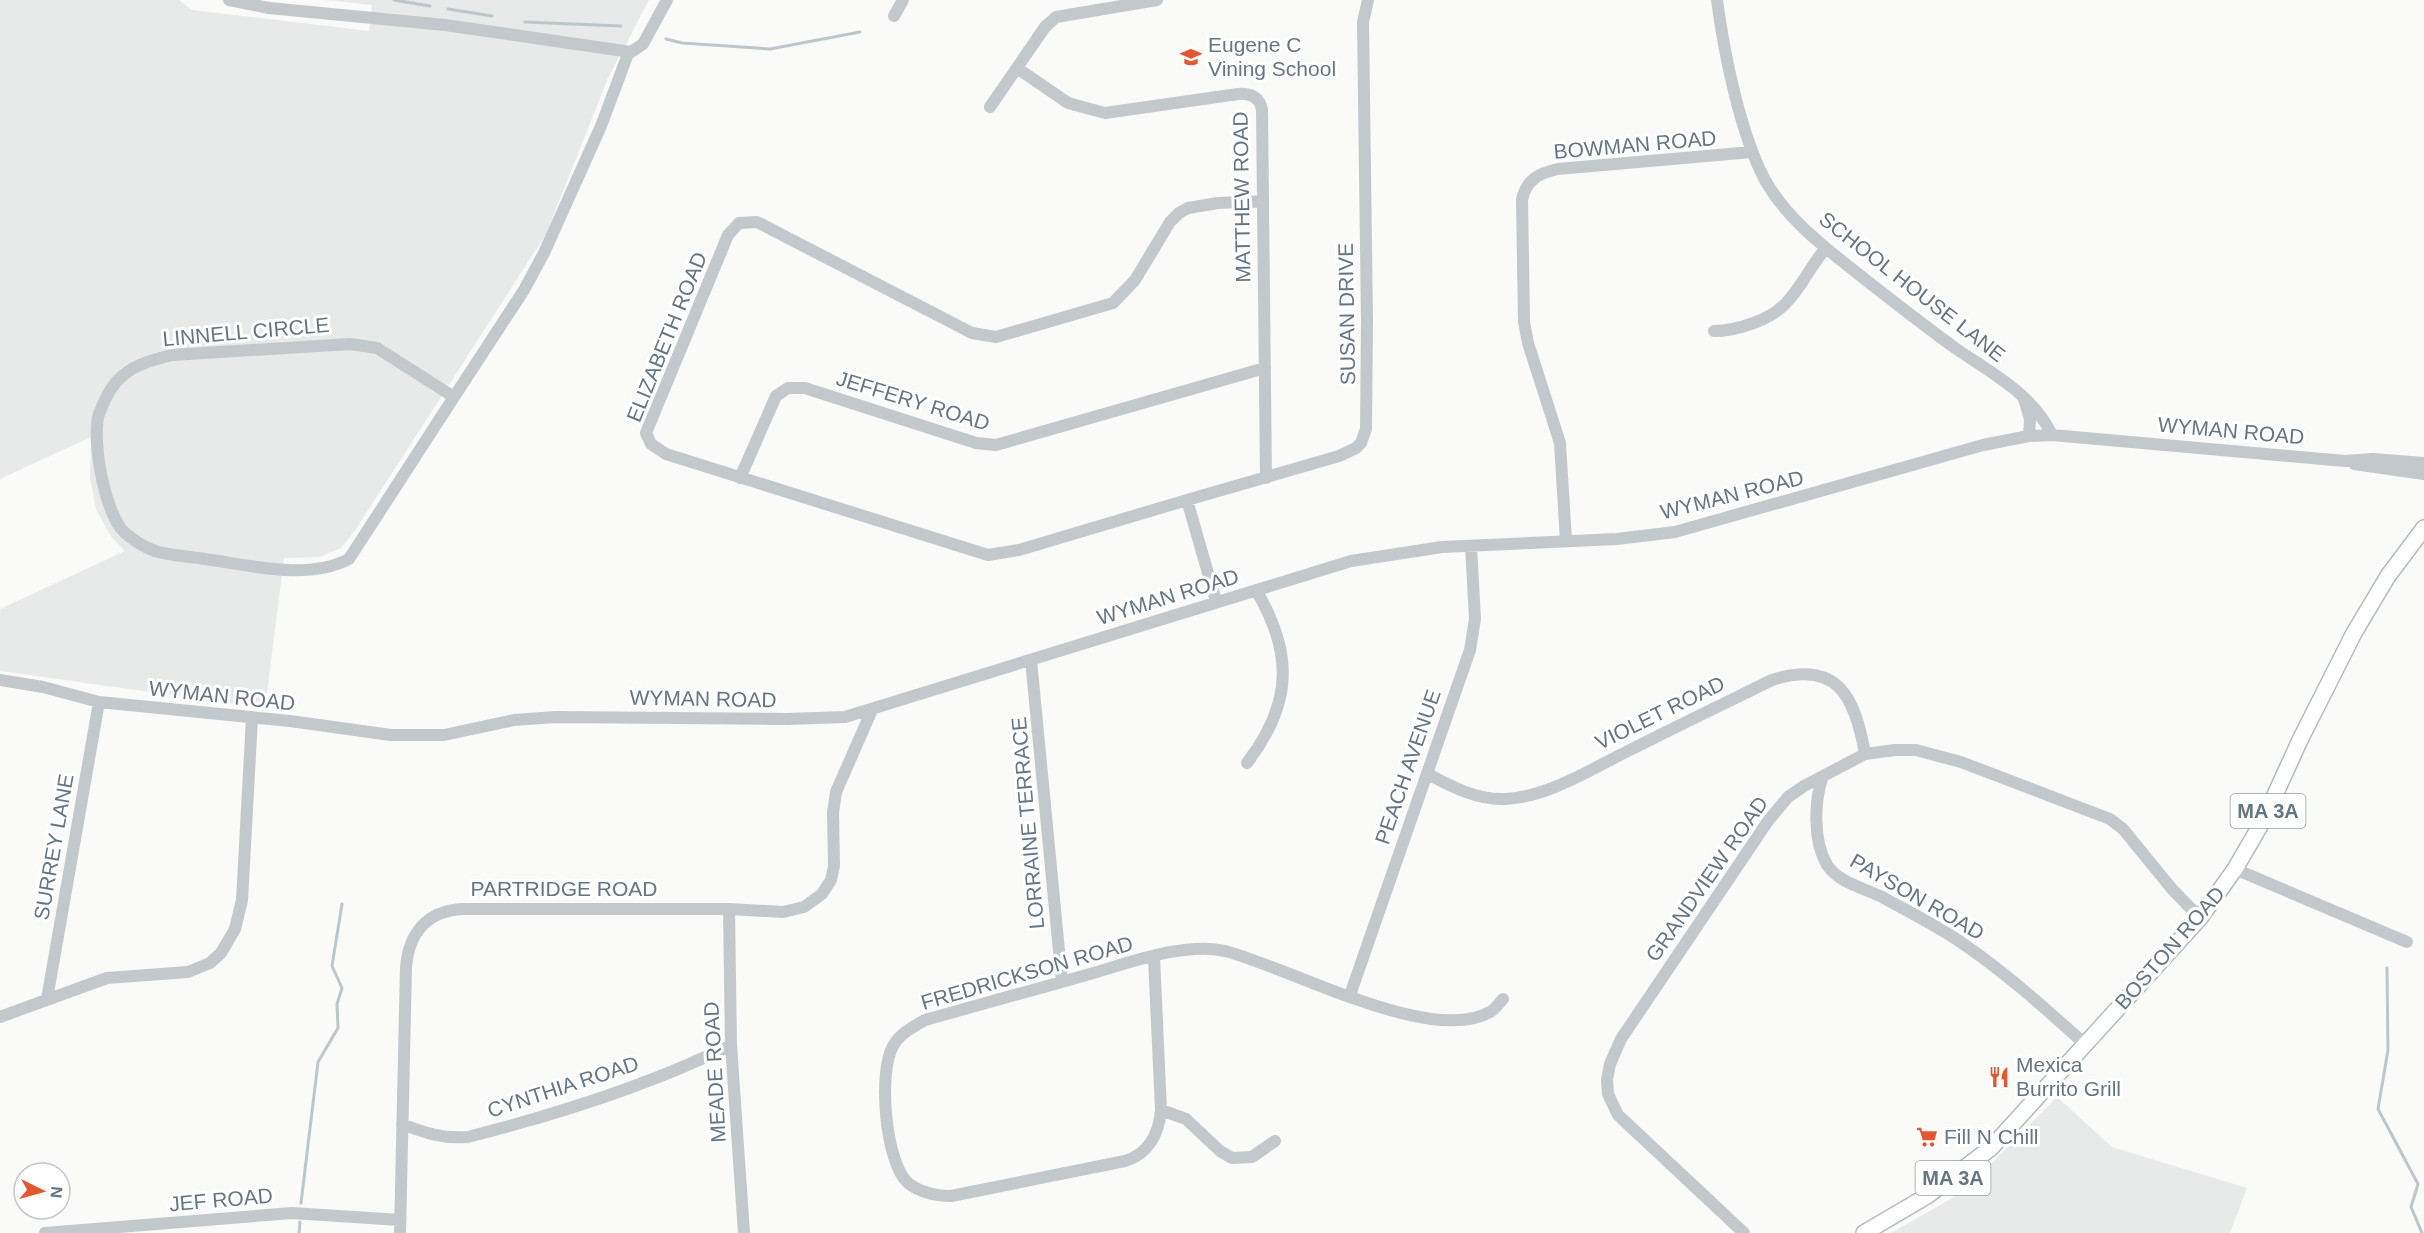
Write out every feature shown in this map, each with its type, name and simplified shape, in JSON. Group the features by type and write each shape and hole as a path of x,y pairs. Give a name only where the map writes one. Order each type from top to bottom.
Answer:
{"main road":[{"name":"BOSTON ROAD","path":"1864,1233 1927,1196 1992,1148 2200,918 2235,869 2264,819 2343,654 2388,576 2424,528"}],"street":[{"path":"229,0 269,8 445,25 631,52"},
{"name":"LINNELL CIRCLE","path":"454,397 377,348 357,344 296,345 199,352 172,355 147,362 129,370 117,382 107,395 99,415 97,437 101,480 106,500 122,530 155,551 272,568 313,569 338,565 348,559 361,543 524,290 544,253 601,126 624,62 650,34 667,0"},
{"path":"894,16 903,0"},
{"path":"990,108 1045,27 1056,17 1157,0"},
{"name":"SUSAN DRIVE","path":"1187,500 1350,452 1361,443 1366,429 1363,22 1368,0"},
{"name":"SCHOOL HOUSE LANE","path":"1717,0 1743,126 1752,152 1780,201 1826,248 1915,319 2022,395 2040,413 2052,435"},
{"name":"MATTHEW ROAD","path":"1017,68 1068,103 1106,113 1238,94 1254,96 1260,101 1262,110 1266,478"},
{"name":"BOWMAN ROAD","path":"1566,541 1560,443 1528,343 1524,322 1522,207 1526,187 1537,176 1558,169 1752,152"},
{"name":"ELIZABETH ROAD","path":"1187,500 1020,550 988,555 666,454 656,449 646,433 728,235 739,223 757,222 972,333 996,337 1113,303 1135,280 1170,222 1188,208 1218,202 1263,201"},
{"path":"1714,331 1727,331 1744,325 1783,306 1826,248"},
{"name":"JEFFERY ROAD","path":"740,478 772,402 788,388 805,388 976,443 996,445 1265,368"},
{"path":"2022,395 2031,419 2029,436"},
{"name":"WYMAN ROAD","path":"0,680 43,687 99,702 369,733 414,735 444,735 514,720 556,717 819,719 845,717 1216,601 1373,556 1471,546 1617,539 1693,529 1983,445 2029,436 2052,435 2344,461 2373,459 2424,463"},
{"name":"WYMAN ROAD","path":"2344,461 2370,468 2424,474"},
{"path":"1187,500 1216,601"},
{"name":"PEACH AVENUE","path":"1350,995 1470,650 1474,619 1471,546"},
{"path":"1247,763 1277,713 1283,684 1278,642 1266,607 1256,590"},
{"name":"LORRAINE TERRACE","path":"1031,660 1062,982"},
{"name":"VIOLET ROAD","path":"1428,774 1447,785 1484,797 1504,799 1533,794 1596,766 1772,680 1798,673 1822,675 1840,687 1853,706 1865,754"},
{"name":"SURREY LANE","path":"47,999 99,702"},
{"name":"PARTRIDGE ROAD","path":"400,1227 406,959 413,938 431,918 442,912 462,909 794,910 814,902 827,887 834,866 833,813 838,781 872,710"},
{"path":"0,1017 107,978 169,975 195,970 216,959 227,946 235,929 242,900 252,718"},
{"name":"GRANDVIEW ROAD","path":"1744,1233 1624,1121 1611,1104 1607,1080 1610,1064 1621,1039 1768,820 1788,797 1865,754 1895,750 1936,755 2106,816 2123,829 2172,889 2200,918"},
{"name":"PAYSON ROAD","path":"1823,776 1816,804 1818,831 1821,852 1835,874 1936,926 1962,942 2019,986 2086,1045"},
{"path":"2235,869 2407,942"},
{"name":"MEADE ROAD","path":"729,909 731,1045 744,1233"},
{"name":"FREDRICKSON ROAD","path":"1154,957 1161,1110 1151,1142 1138,1156 1125,1161 951,1196 935,1196 908,1182 898,1170 888,1128 886,1071 889,1053 894,1043 907,1031 925,1020 1154,957 1192,949 1223,950 1394,1012 1428,1020 1453,1020 1490,1012 1503,999"},
{"name":"CYNTHIA ROAD","path":"402,1124 432,1136 449,1139 468,1137 621,1091 731,1045"},
{"path":"1161,1110 1186,1119 1220,1151 1232,1158 1252,1157 1275,1141"},
{"name":"JEF ROAD","path":"45,1233 211,1227 303,1213 400,1227"}],"shaded area":[{"path":"0,0 179,0 192,10 369,31 372,5 325,0 649,0 608,78 546,234 354,532 341,548 320,557 284,558 265,708 0,671 0,609 125,551 110,535 96,509 90,477 91,437 0,479"},
{"path":"2057,1097 2112,1147 2247,1188 2230,1233 1891,1233 1951,1199 1988,1167"}],"waterway":[{"path":"394,0 430,6"},
{"path":"448,9 492,16"},
{"path":"525,22 621,26"},
{"path":"666,39 682,43 770,49 860,32"},
{"path":"301,1203 318,1062 338,1028 337,1004 342,988 332,966 342,904"},
{"path":"2387,968 2388,1050 2378,1109 2418,1184 2411,1207 2422,1233"},
{"path":"299,1233 300,1222"}],"place":[{"name":"Eugene C Vining School","path":"1191,57"},
{"name":"Mexica Burrito Grill","path":"1999,1077"},
{"name":"Fill N Chill","path":"1927,1137"}]}
